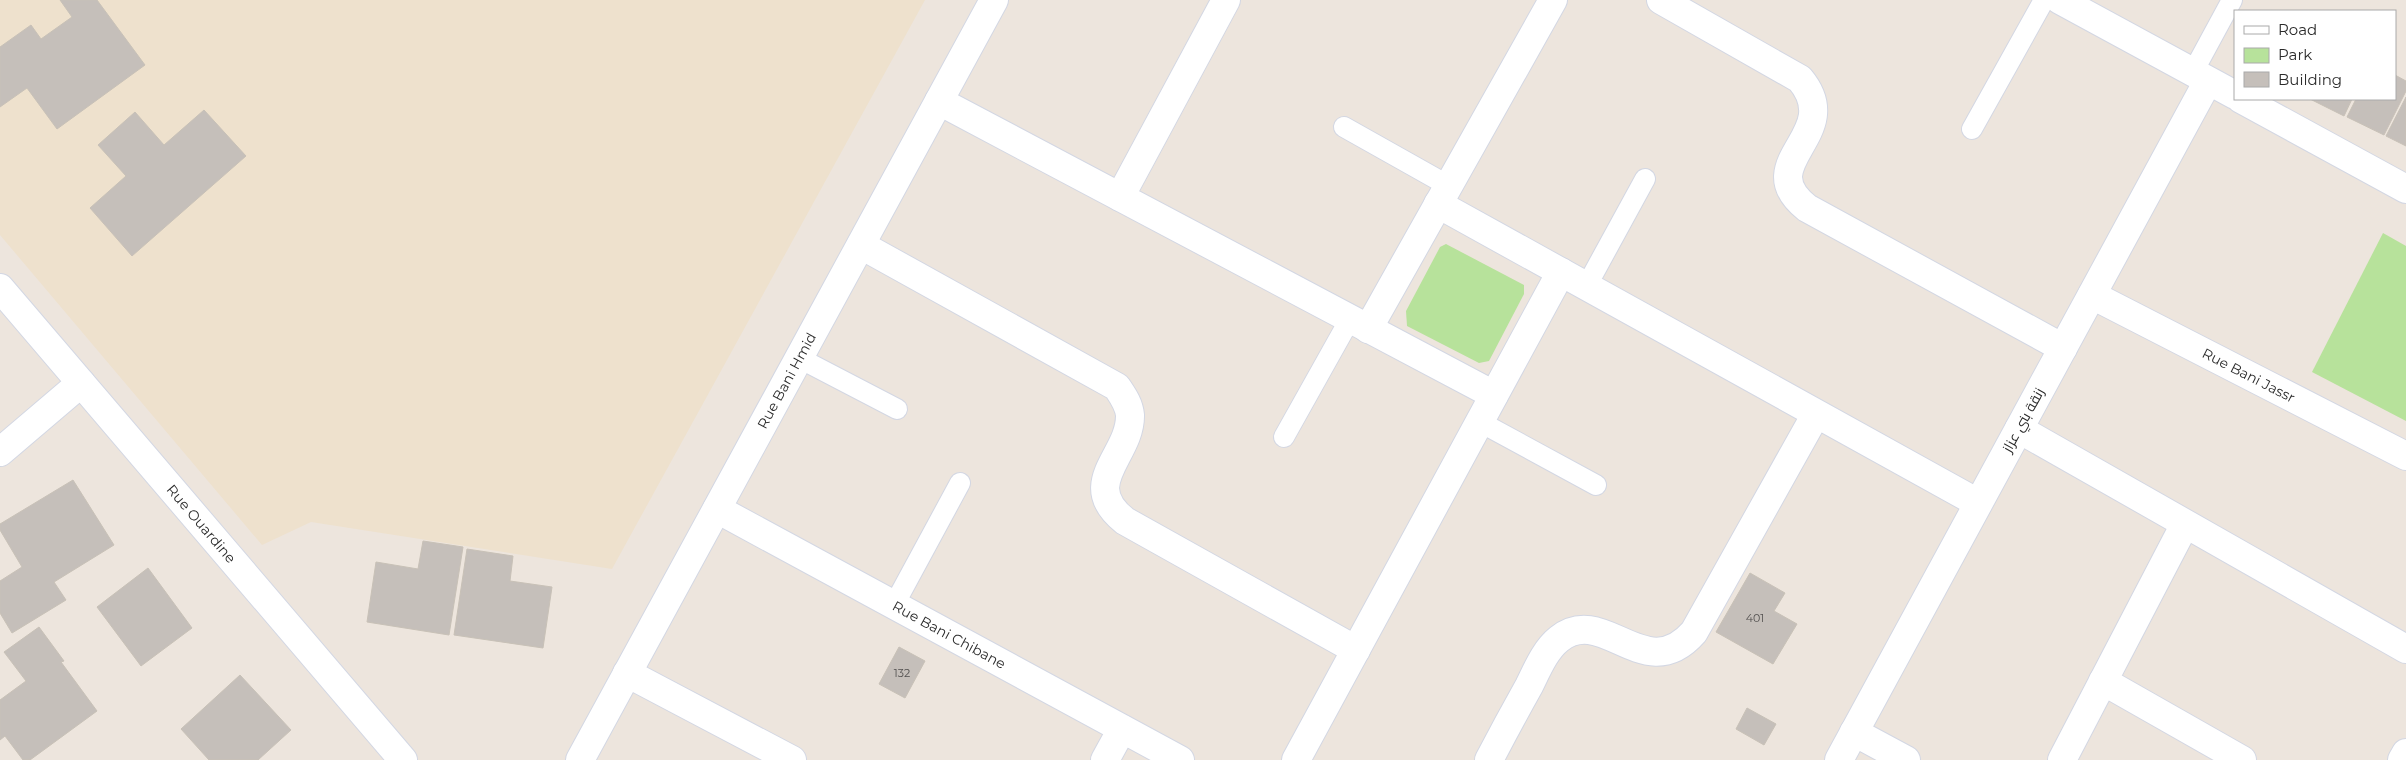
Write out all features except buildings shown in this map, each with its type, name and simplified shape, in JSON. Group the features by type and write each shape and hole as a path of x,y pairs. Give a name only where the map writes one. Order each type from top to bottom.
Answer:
{"street":[{"name":"Rue Bani Hmid","path":"580,760 994,0"},
{"path":"1120,197 1226,0"},
{"path":"1359,324 1443,195 1553,0"},
{"path":"1661,0 1800,79 1809,90 1815,111 1813,121 1790,166 1788,177 1791,189 1798,200 1816,212 2063,348"},
{"path":"2060,0 2234,95"},
{"name":"زنقة بني عزاز","path":"1839,760 2092,295 2200,76"},
{"path":"2243,100 2406,189"},
{"path":"939,101 1494,395"},
{"path":"1443,195 1586,287 1978,503"},
{"path":"860,245 1117,387 1126,399 1130,414 1129,428 1106,476 1104,485 1109,505 1116,514 1125,521 1356,650"},
{"path":"1296,760 1561,272"},
{"name":"Rue Ouardine","path":"0,288 403,760"},
{"name":"Rue Bani Jassr","path":"2092,295 2406,456"},
{"path":"0,452 81,383"},
{"path":"1489,760 1545,655 1560,638 1582,628 1598,631 1650,651 1662,652 1674,649 1686,642 1694,632 1816,414"},
{"path":"2019,429 2406,649"},
{"name":"Rue Bani Chibane","path":"717,509 1180,760"},
{"path":"2062,760 2185,524"},
{"path":"627,673 792,760"},
{"path":"2103,681 2242,760"},
{"path":"1105,760 1122,728"},
{"path":"1854,732 1906,760"},
{"path":"2402,760 2406,754"}],"lane":[{"path":"1972,129 2044,0"},
{"path":"2200,76 2232,0"},
{"path":"1344,127 1443,195"},
{"path":"1586,287 1645,179"},
{"path":"1284,437 1359,324"},
{"path":"799,358 897,409"},
{"path":"1480,422 1596,485"},
{"path":"894,605 960,483"}],"shaded area":[{"path":"0,0 925,0 612,569 311,522 262,545 0,235"}],"green space":[{"path":"2383,233 2406,246 2406,421 2312,372"},
{"path":"1446,244 1524,285 1524,294 1489,361 1479,363 1407,326 1406,311 1440,247"}]}
